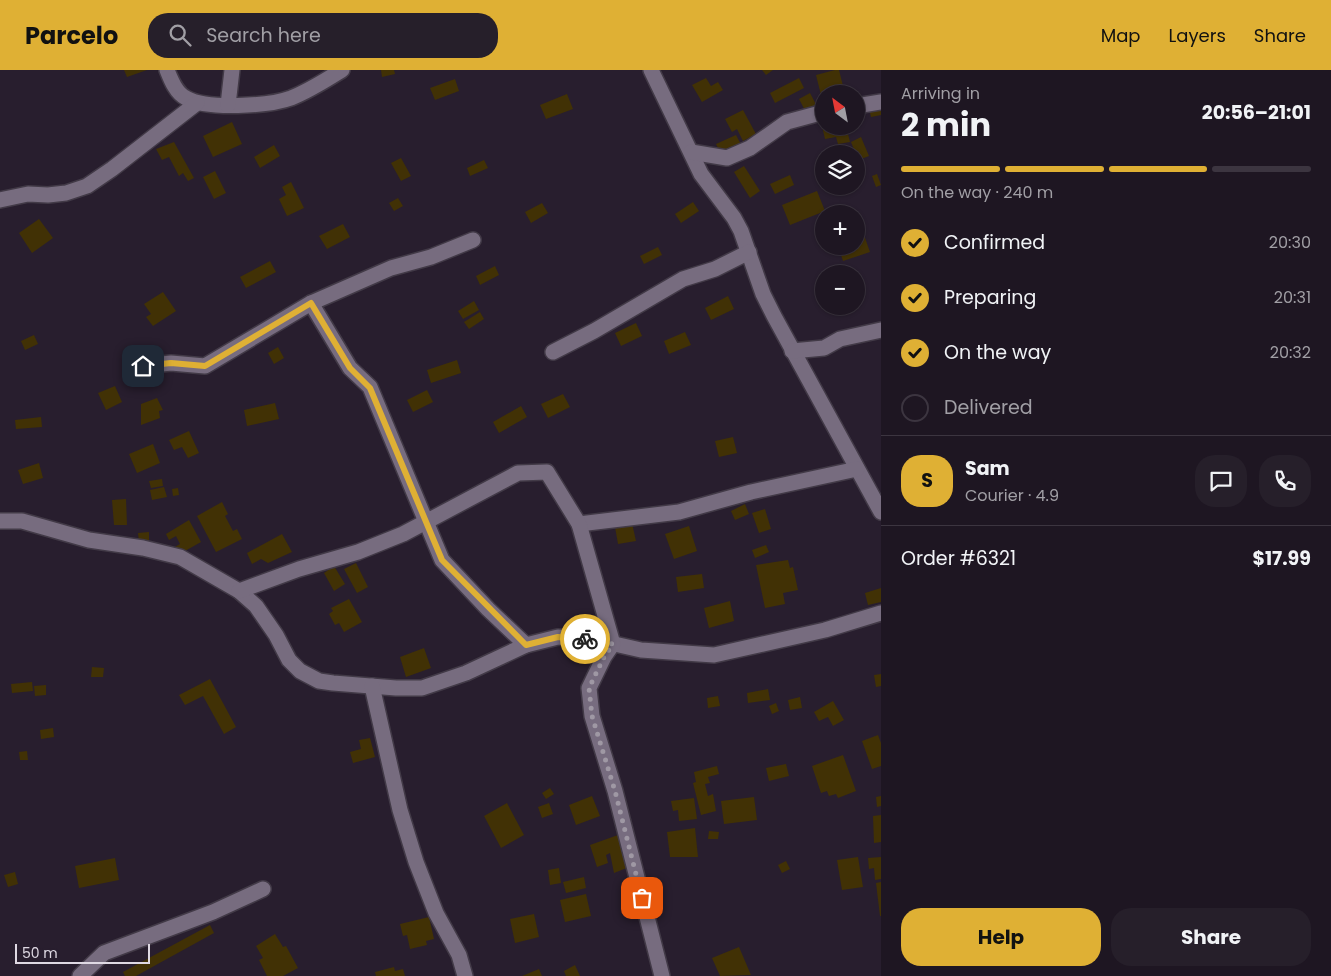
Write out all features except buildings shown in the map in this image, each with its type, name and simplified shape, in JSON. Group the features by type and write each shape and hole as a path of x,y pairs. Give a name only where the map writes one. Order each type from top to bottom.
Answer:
{"street":[{"path":"167,70 172,83 184,97 197,103 261,106 291,98 318,85 342,70"},
{"path":"228,105 232,70"},
{"path":"651,70 701,174 734,218 749,252 763,294 792,351 881,512"},
{"path":"865,105 881,102"},
{"path":"0,200 28,194 48,195 66,193 87,186 197,103"},
{"path":"691,152 727,158 750,148 787,122 815,114"},
{"path":"143,366 171,363 205,366 311,303 392,268 431,257 473,240"},
{"path":"553,352 594,331 683,279 715,269 749,252"},
{"path":"311,303 350,368 370,388 442,560 526,645"},
{"path":"792,351 824,348 840,339 881,330"},
{"path":"579,524 679,512 751,492 857,469"},
{"path":"239,591 299,569 358,552 403,534 518,473 546,472 579,524 613,644"},
{"path":"0,521 22,521 89,540 143,548 180,557 239,591 266,618 289,660 300,671 319,681 422,688 466,673 526,645 558,637 613,644 641,650 714,655 825,630 881,614"},
{"path":"613,644 604,657 589,688 592,716 615,791 662,976"},
{"path":"372,686 400,810 416,862 436,913 459,955 465,976"},
{"path":"84,975 104,953 214,912 263,889"}],"way so far":[{"path":"585,639 613,644 604,657 589,688 592,716 615,791 642,898"}],"route":[{"path":"143,366 171,363 205,366 311,303 350,368 370,388 396,454 442,560 488,609 526,645 544,638 585,639"}]}
